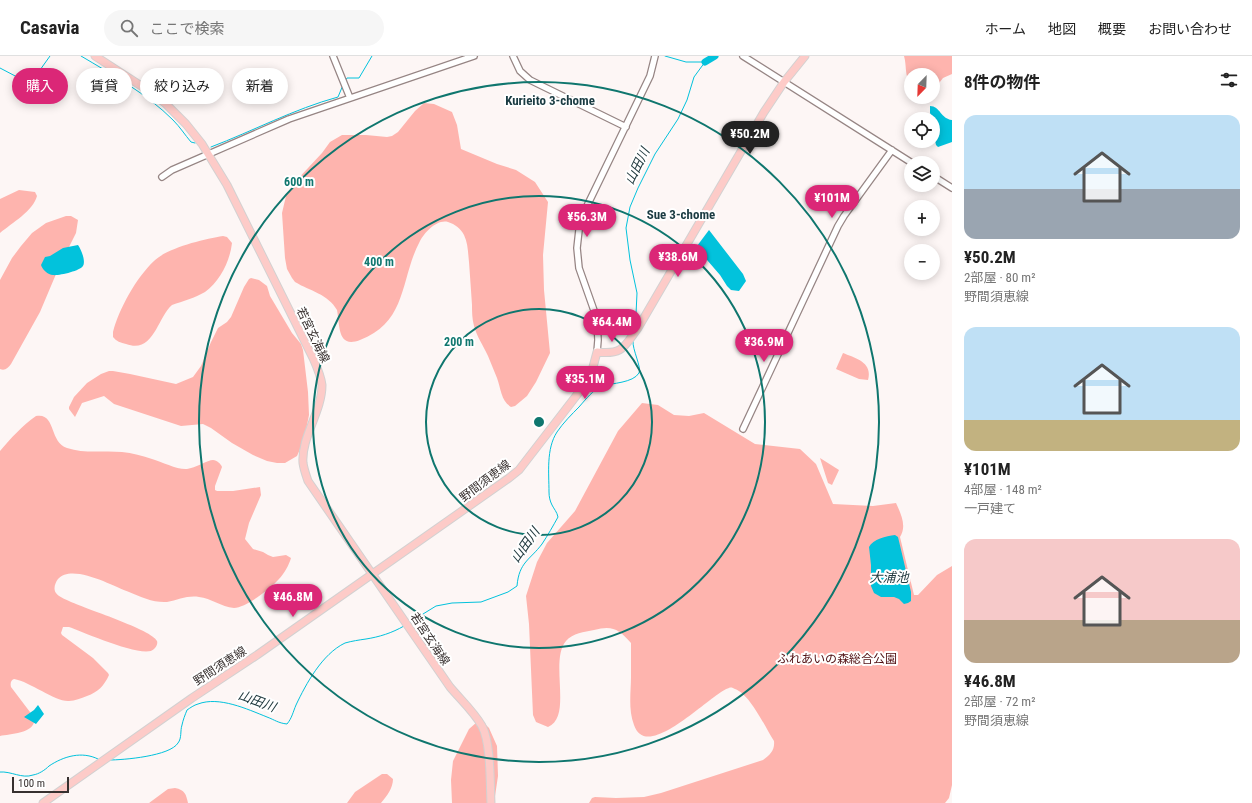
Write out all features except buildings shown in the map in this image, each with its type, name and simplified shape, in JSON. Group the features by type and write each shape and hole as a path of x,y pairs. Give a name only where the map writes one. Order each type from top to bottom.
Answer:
{"main road":[{"name":"若宮玄海線","path":"96,56 131,78 166,104 186,124 209,154 227,185 318,368 321,381 321,395 303,457 303,465 308,481 450,687 483,727 488,746 491,803"},
{"path":"597,352 606,353 618,351 637,329 764,112 784,82 805,56"},
{"name":"野間須恵線","path":"43,803 510,478 519,470 583,387 593,367 597,352"}],"street":[{"path":"333,56 350,98"},
{"path":"162,177 172,170 289,119 474,56"},
{"path":"513,56 520,71 530,80 626,128"},
{"path":"597,352 597,319 579,268 577,248 578,236 587,206 650,76 655,56"},
{"path":"743,56 904,158"},
{"path":"743,429 838,226 892,150"},
{"path":"940,180 952,188"}],"green space":[{"path":"904,56 952,56 952,74 943,78 940,82 940,68 906,68"},
{"path":"424,103 434,104 452,112 457,125 461,149 516,170 535,182 548,202 543,255 544,290 550,353 536,382 527,396 515,406 511,407 503,398 490,361 475,330 472,318 467,245 463,233 455,225 448,222 440,222 425,234 414,255 395,311 387,322 376,332 353,342 347,341 343,338 337,310 329,300 295,282 287,269 282,213 286,196 294,183 322,153 330,142 342,135 392,136 398,132 415,111"},
{"path":"19,190 35,192 37,196 35,201 27,212 0,233 0,199"},
{"path":"66,216 71,216 78,220 76,233 59,267 40,312 11,364 6,369 0,369 0,280 12,258 32,233 46,223"},
{"path":"223,236 227,237 232,243 227,264 220,276 205,292 172,305 154,333 143,344 135,346 126,344 119,342 113,337 113,332 119,314 129,294 147,268 154,261 160,256 177,248 206,239"},
{"path":"251,278 259,280 267,286 270,296 292,333 301,344 303,350 309,415 304,440 297,456 285,463 267,461 232,443 203,424 181,426 114,404 104,396 82,403 75,417 69,409 74,397 87,383 109,371 176,384 193,377 201,366 218,328 227,322 231,317 244,287"},
{"path":"843,353 858,359 865,365 869,374 868,380 859,379 836,369"},
{"name":"ふれあいの森総合公園","path":"642,403 658,405 674,415 689,416 704,413 755,444 800,449 816,464 833,504 873,506 896,503 900,511 903,524 900,537 914,595 918,595 937,575 952,566 952,785 949,798 945,803 589,803 592,798 595,797 644,797 661,793 763,760 772,752 774,747 774,741 752,704 741,692 731,688 721,692 680,723 665,731 652,736 641,735 634,725 631,713 631,643 619,631 610,628 579,633 566,641 561,650 559,674 560,701 559,712 555,721 548,727 536,722 533,715 529,624 526,596 537,562 547,543 575,511 618,431"},
{"path":"36,416 47,418 57,440 61,445 74,450 130,453 183,469 187,469 211,460 217,461 222,467 215,490 233,491 260,487 261,495 249,523 245,539 253,549 273,557 286,555 291,558 283,575 270,587 245,605 234,608 208,599 195,597 187,597 167,602 157,602 143,598 93,577 73,573 64,575 58,579 55,586 55,591 59,596 144,631 153,636 157,641 157,645 154,649 148,651 139,651 113,644 69,627 63,627 61,633 62,635 93,658 108,673 109,675 107,679 94,693 69,701 57,698 28,684 13,679 11,682 11,687 33,716 34,722 29,729 23,732 0,736 0,451 17,432"},
{"path":"820,458 839,470 832,485 828,483"},
{"path":"477,722 485,724 489,728 497,746 498,776 494,803 452,803 451,780 453,761 469,729"},
{"path":"382,774 387,774 393,779 393,782 391,789 381,803 347,803 355,792"},
{"path":"175,788 184,793 187,797 188,803 149,803 168,789"}],"water":[{"path":"930,106 936,108 940,112 930,112"},
{"path":"940,112 948,119 952,120 952,142 940,146"},
{"path":"709,230 743,274 746,281 739,291 731,290 727,286 697,246"},
{"path":"78,245 84,258 84,264 78,270 69,273 51,275 46,272 41,265 45,257 50,256 63,248"},
{"name":"大浦池","path":"895,535 898,537 911,592 911,601 904,604 899,599 894,597 881,597 874,593 871,586 869,547 877,540"},
{"path":"38,705 44,714 36,724 24,717"}],"waterway":[{"path":"0,68 21,78 40,70 50,56"},
{"path":"81,56 129,85 152,102 178,125 191,142 195,143"},
{"path":"345,81 347,78 359,78 372,56"},
{"path":"665,56 686,62 704,62"},
{"name":"山田川","path":"705,62 715,56"},
{"name":"山田川","path":"634,328 637,293 630,260 626,228 630,207 655,154 678,119 687,100 694,77 705,62"},
{"path":"211,147 290,114 338,97 343,85"},
{"name":"山田川","path":"410,622 436,606 452,603 481,602 508,592 517,586 518,578 523,566 542,544 558,517 549,497 549,461 553,439 565,422 596,390 602,386 627,381 639,373 640,371 633,341"},
{"name":"山田川","path":"109,760 157,754 173,747 180,739 181,727 187,710 195,705 206,702 224,702 233,704 287,724 310,679 329,654 345,643 385,634 404,626"},
{"name":"山田川","path":"0,772 29,776 40,773 55,762 67,757 86,755 98,759"}],"district":[{"name":"Kurieito 3-chome","path":"550,100"},
{"name":"Sue 3-chome","path":"681,214"}]}
